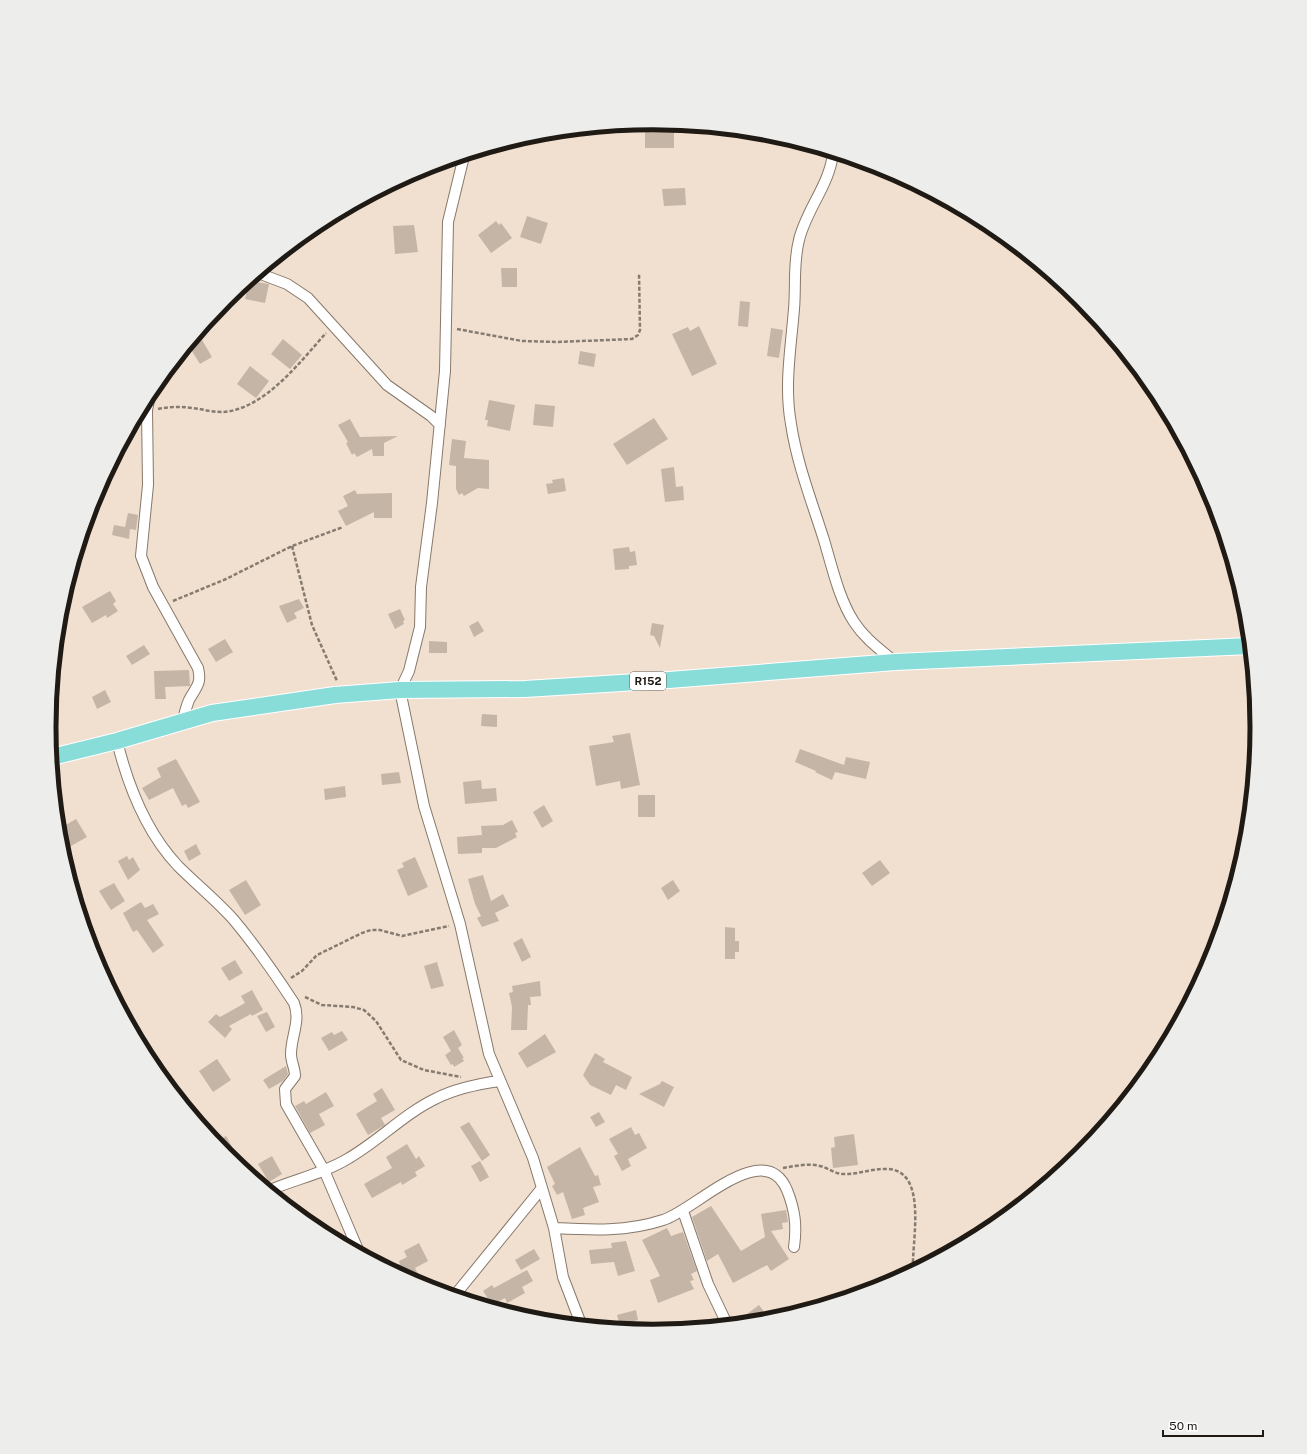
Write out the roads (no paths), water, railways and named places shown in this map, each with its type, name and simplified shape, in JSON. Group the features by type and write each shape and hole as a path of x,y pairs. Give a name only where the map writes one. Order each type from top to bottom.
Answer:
{"main road":[{"name":"R152","path":"57,756 117,741 212,713 344,694 400,690 525,689 669,680 895,662 1246,646"}],"street":[{"path":"832,157 823,184 807,218 799,240 795,267 794,308 790,356 788,398 790,423 796,451 841,595 854,621 865,636 895,662"},
{"path":"463,160 448,222 446,371 432,503 421,587 420,627 409,671 400,690 424,806 460,924 490,1054 499,1081 522,1130 542,1188 554,1228 563,1277 578,1319"},
{"path":"263,275 287,284 308,298 387,385 431,416 440,425"},
{"path":"147,411 148,485 141,556 144,566 163,607 195,662 200,678 189,701 183,722"},
{"path":"117,741 123,766 136,800 158,840 177,865 233,919 294,1002 298,1012 298,1022 291,1053 295,1076 285,1089 286,1104 324,1170 356,1244"},
{"path":"275,1188 324,1170 355,1154 407,1117 437,1098 458,1089 482,1083 499,1081"},
{"path":"554,1228 596,1230 623,1229 665,1220 683,1211 715,1189 744,1174 755,1170 767,1170 778,1175 789,1196 796,1218 794,1246"},
{"path":"458,1292 542,1188"},
{"path":"683,1211 708,1284 725,1320"}]}
